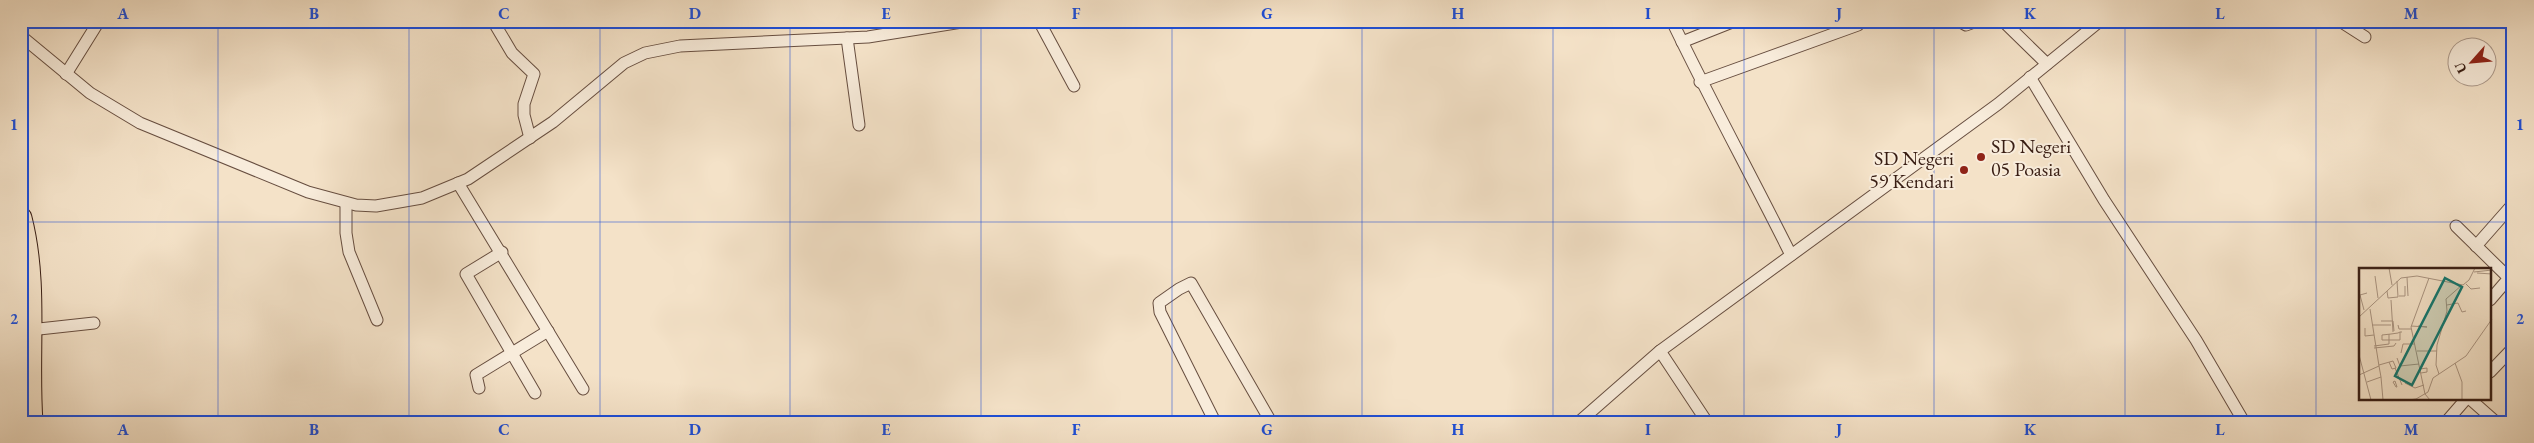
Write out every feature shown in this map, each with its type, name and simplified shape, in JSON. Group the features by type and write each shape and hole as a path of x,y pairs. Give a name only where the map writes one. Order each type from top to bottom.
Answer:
{"highway":[{"path":"21,218 28,252 32,422"}],"street":[{"path":"66,74 98,21"},
{"path":"493,21 512,52 534,74 524,104 524,115 530,138"},
{"path":"21,36 90,93 140,123 308,192 346,203 376,206 422,198 458,183 530,138 553,122 624,63 645,53 680,46 847,38 968,21"},
{"path":"1039,21 1074,86"},
{"path":"1672,21 1700,82 1737,148 1791,255"},
{"path":"1682,42 1735,21"},
{"path":"1959,21 1966,25 1977,21"},
{"path":"2003,21 2047,64"},
{"path":"1579,422 1660,351 1998,104 2100,21"},
{"path":"2340,21 2365,37"},
{"path":"1700,82 1858,25"},
{"path":"847,38 859,125"},
{"path":"2030,77 2104,200 2196,340 2244,422"},
{"path":"458,183 502,252 583,389"},
{"path":"346,203 346,233 349,252 377,320"},
{"path":"2476,246 2513,204"},
{"path":"2456,226 2512,278 2492,298"},
{"path":"502,252 466,274 535,392"},
{"path":"1215,422 1160,312 1159,303 1179,288 1191,283 1271,422"},
{"path":"30,330 94,323"},
{"path":"479,388 476,375 548,331"},
{"path":"2492,370 2513,348"},
{"path":"1660,351 1707,422"},
{"path":"2446,422 2465,400"},
{"path":"2471,400 2496,422"}],"place":[{"name":"SD Negeri 05 Poasia","path":"1981,157"},
{"name":"SD Negeri 59 Kendari","path":"1964,170"}]}
